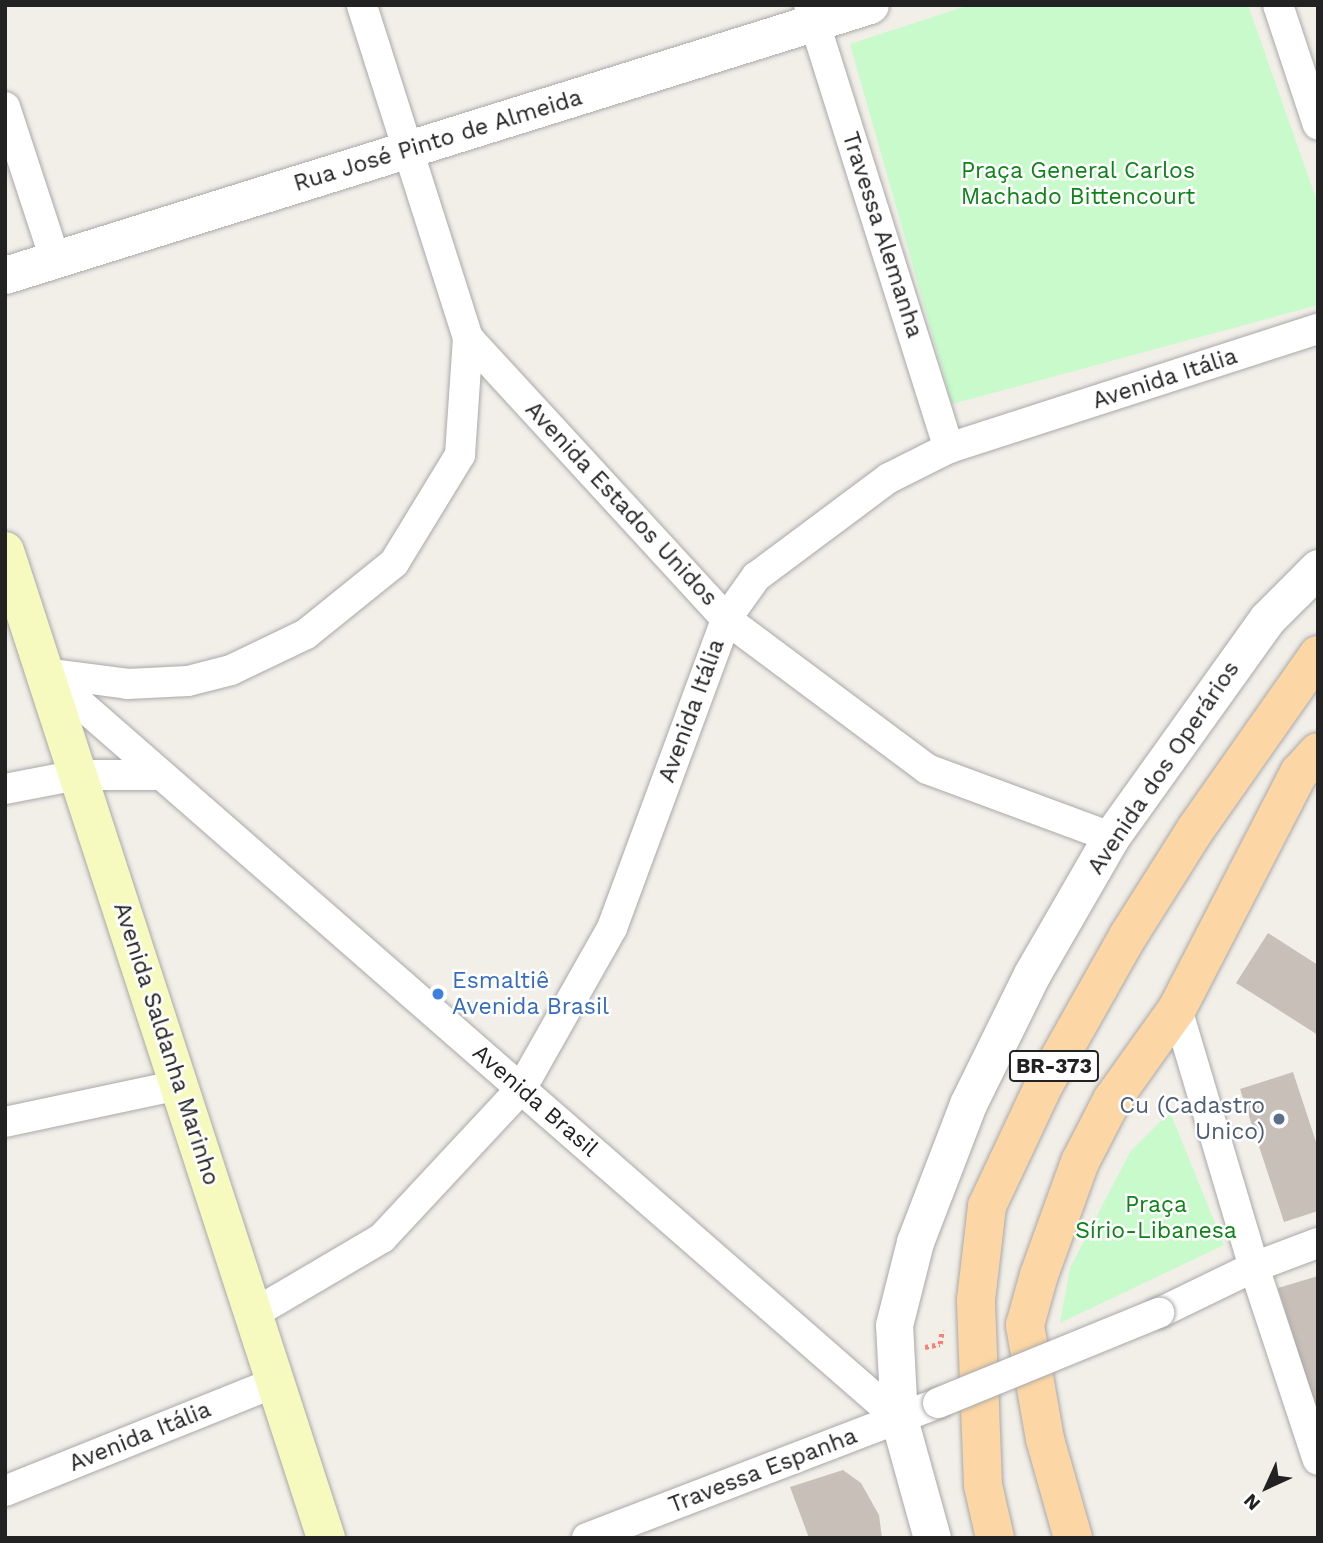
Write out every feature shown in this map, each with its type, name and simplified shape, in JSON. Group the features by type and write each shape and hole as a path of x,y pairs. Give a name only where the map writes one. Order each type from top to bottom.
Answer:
{"main road":[{"name":"Avenida Saldanha Marinho","path":"9,572 45,673 326,1538"},
{"name":"BR-373","path":"995,1538 983,1485 976,1300 987,1206 1044,1085 1128,936 1195,831 1318,655"},
{"name":"BR-373","path":"1073,1538 1045,1439 1025,1325 1080,1162 1112,1100 1177,1009 1312,763"}],"street":[{"path":"45,673 128,684 188,681 230,670 306,634 394,563 460,455 468,338 362,5"},
{"name":"Rua José Pinto de Almeida","path":"5,275 409,150 811,14 870,5"},
{"path":"1278,5 1318,125"},
{"name":"Travessa Alemanha","path":"811,14 950,448"},
{"path":"5,107 56,261"},
{"name":"Avenida Itália","path":"253,1314 382,1238 522,1089 612,928 726,619 756,577 889,478 950,448 1318,329"},
{"name":"Avenida Estados Unidos","path":"468,338 726,619 927,769 1111,837"},
{"name":"Avenida dos Operários","path":"932,1538 899,1419 894,1325 915,1242 968,1104 1032,974 1111,837 1267,618 1318,568"},
{"name":"Avenida Brasil","path":"45,673 899,1419"},
{"path":"5,789 78,775 162,775"},
{"path":"1177,1009 1254,1267 1318,1461"},
{"path":"5,1122 179,1086"},
{"name":"Travessa Espanha","path":"587,1538 899,1419 1159,1313 1254,1267 1318,1243"},
{"name":"Avenida Itália","path":"5,1491 276,1382"}],"green space":[{"name":"Praça General Carlos Machado Bittencourt","path":"969,5 1248,5 1318,204 1318,305 952,404 850,44"},
{"name":"Praça Sírio-Libanesa","path":"1170,1112 1224,1245 1060,1323 1070,1268 1130,1152"}],"building":[{"path":"1268,933 1318,965 1318,1035 1236,983"},
{"name":"Cu (Cadastro Unico)","path":"1293,1072 1318,1148 1318,1211 1284,1222 1240,1089"},
{"path":"1318,1276 1318,1411 1317,1412 1278,1288"},
{"path":"843,1470 861,1483 879,1515 882,1538 809,1538 790,1487"}],"place":[{"name":"Esmaltiê Avenida Brasil","path":"438,994"},
{"name":"Cu (Cadastro Unico)","path":"1279,1119"}]}
